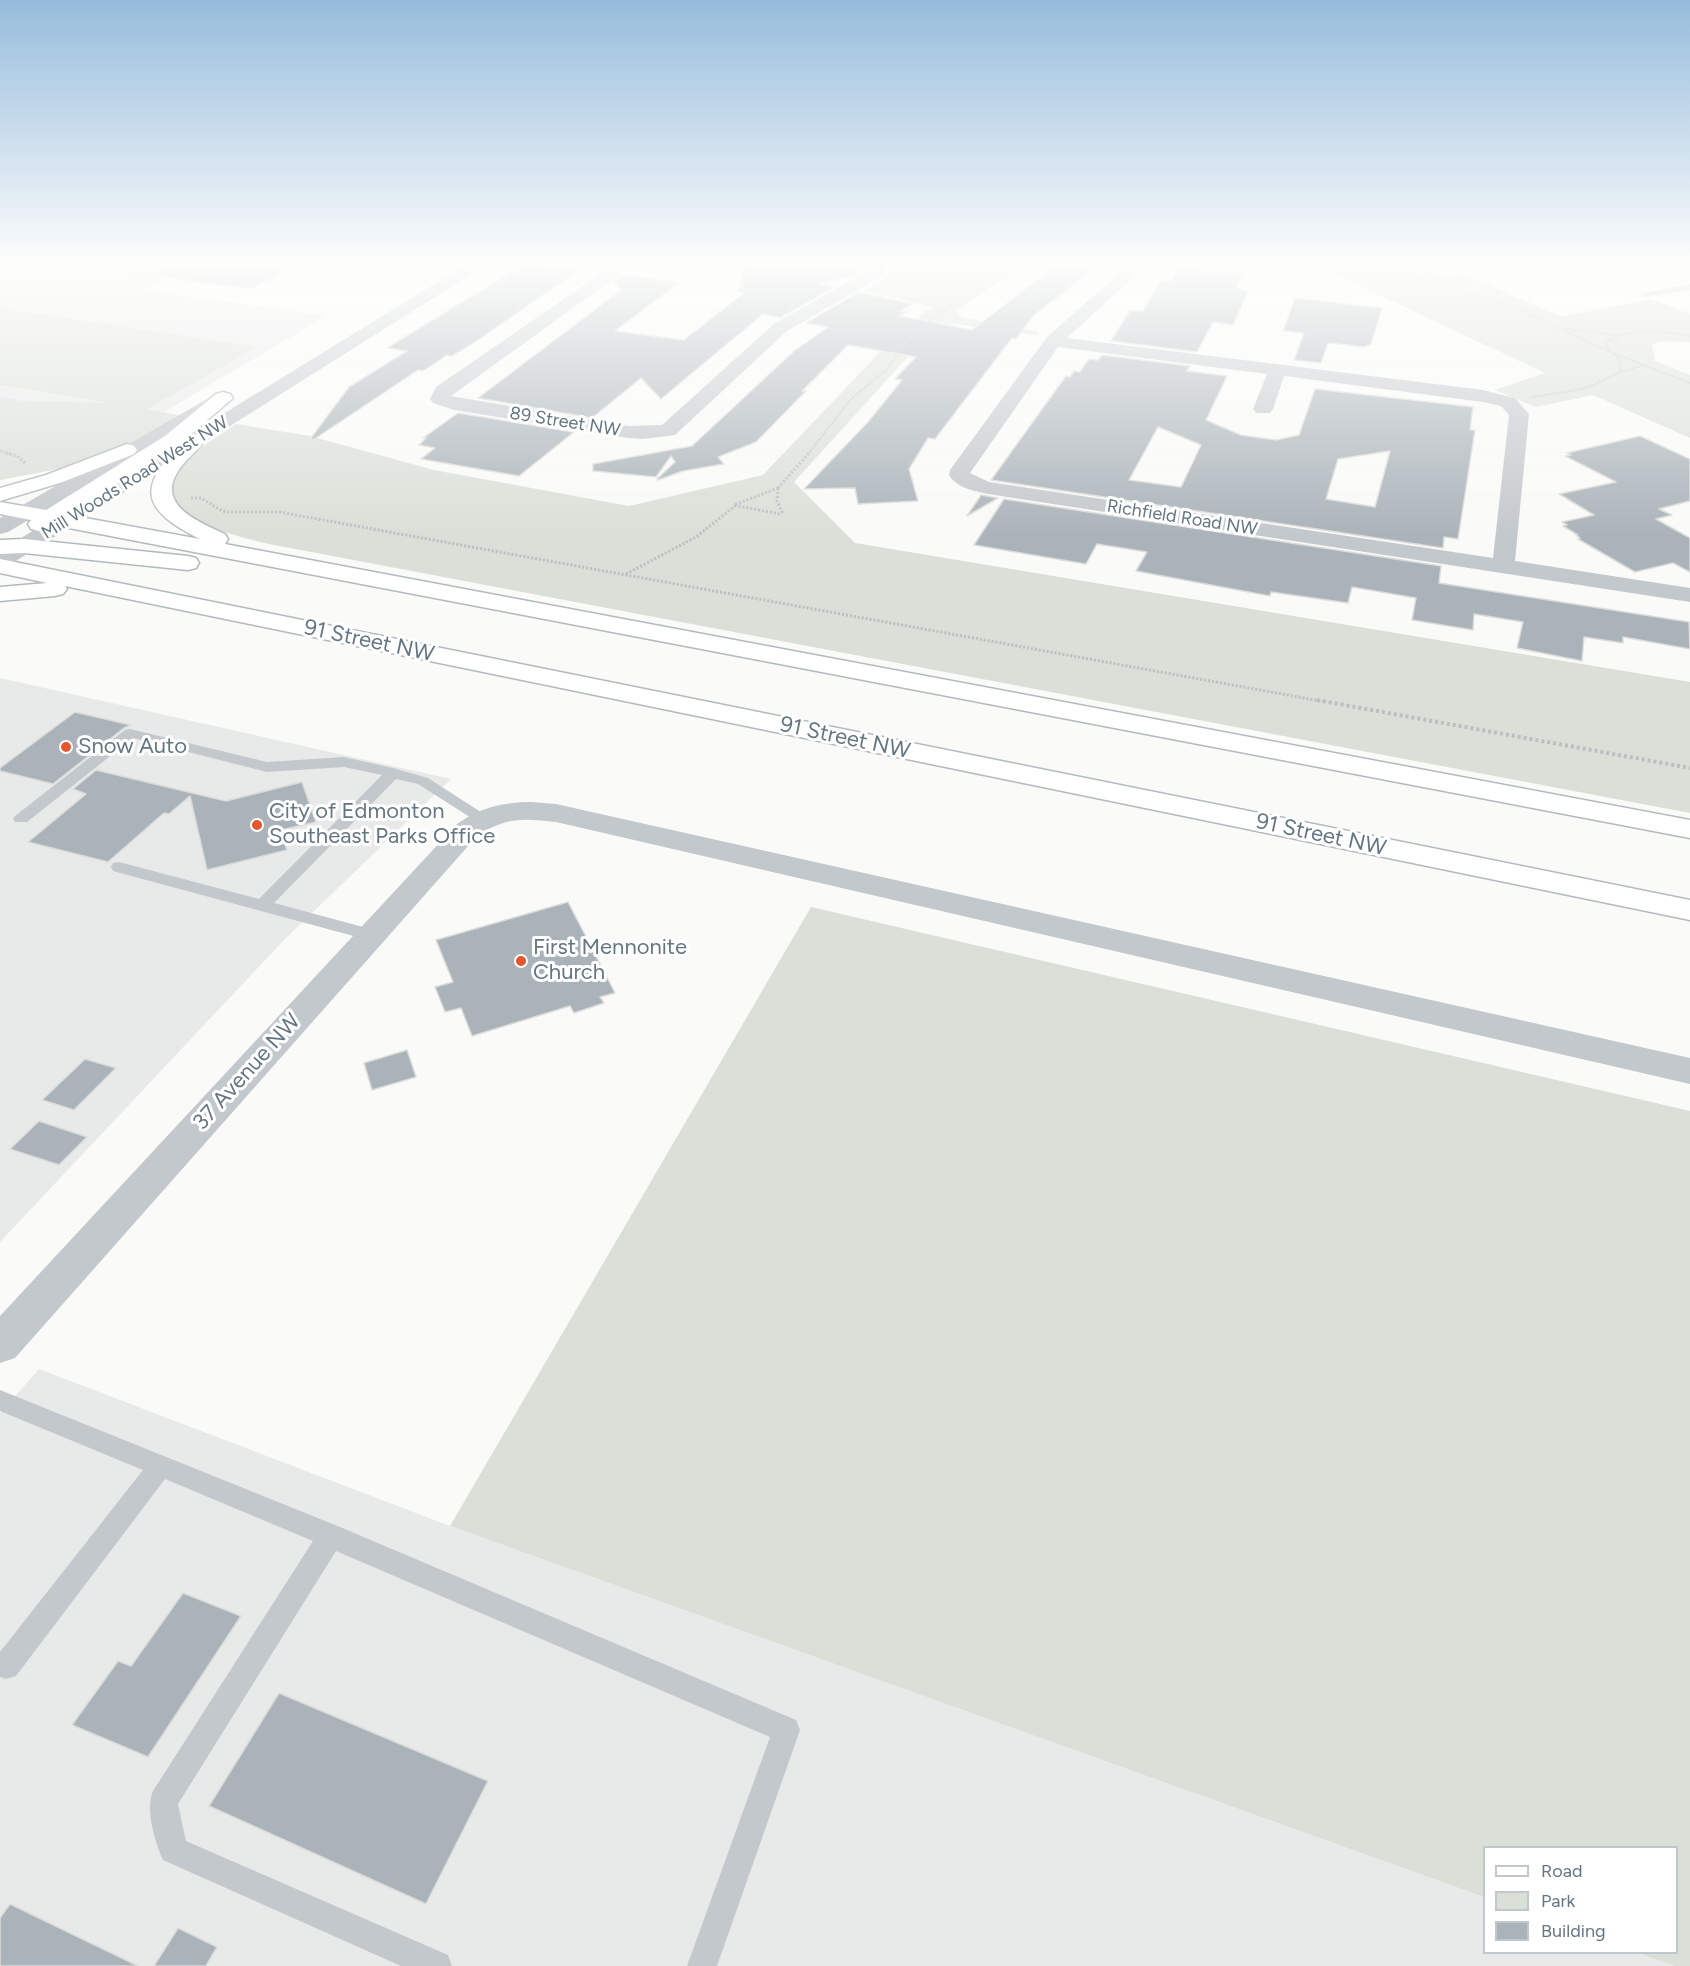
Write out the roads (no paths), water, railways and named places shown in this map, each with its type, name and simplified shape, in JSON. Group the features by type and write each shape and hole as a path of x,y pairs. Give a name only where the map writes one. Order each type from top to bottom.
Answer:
{"main road":[{"path":"4,545 172,440 223,398"},
{"path":"195,440 166,472 160,490 163,503 172,514 184,522 251,556"},
{"path":"0,495 53,479 148,441"},
{"path":"0,508 44,519 473,597 1690,829"},
{"path":"4,545 291,574 473,597"},
{"name":"91 Street NW","path":"4,545 129,592 1690,910"},
{"path":"0,594 62,588 129,592"}],"street":[{"path":"273,371 306,353"},
{"name":"Mill Woods Road West NW","path":"44,519 195,440 336,353"},
{"name":"89 Street NW","path":"496,353 443,391 440,399 454,404 643,433 668,431 754,353"},
{"name":"Richfield Road NW","path":"1045,353 960,470 959,475 964,480 988,488 1690,596"},
{"path":"1141,353 1483,396 1508,402 1519,414 1503,567"},
{"path":"1263,409 1277,371"},
{"name":"Mill Woods Road West NW","path":"4,545 44,519 148,441 243,387"},
{"path":"492,815 530,810 556,813 1690,1071"},
{"name":"37 Avenue NW","path":"0,1345 467,830 492,815"}],"lane":[{"path":"21,819 130,733 267,767 344,762 393,773 423,781 492,815"},
{"path":"262,906 393,773"},
{"path":"119,867 372,935"},
{"path":"0,1400 331,1536 786,1730 702,1966"},
{"path":"6,1666 161,1466"},
{"path":"331,1536 163,1801 173,1850 436,1966"}],"place":[{"name":"Snow Auto","path":"66,747"},
{"name":"City of Edmonton Southeast Parks Office","path":"257,825"},
{"name":"First Mennonite Church","path":"521,961"}]}
